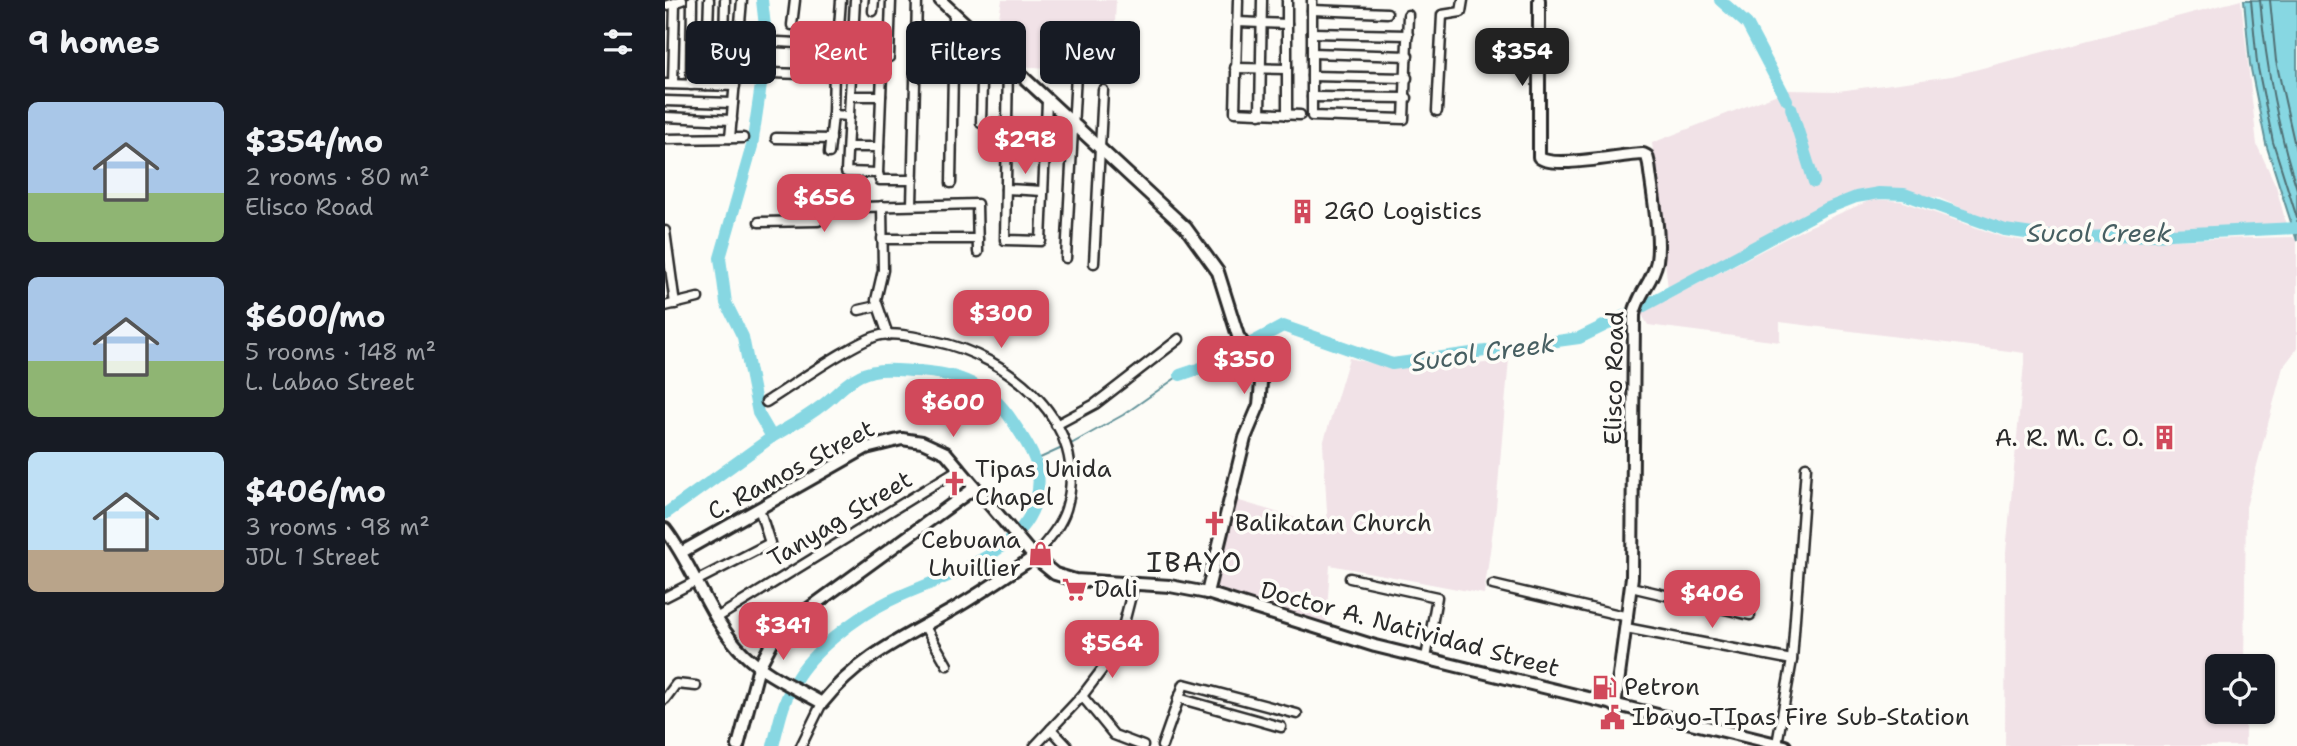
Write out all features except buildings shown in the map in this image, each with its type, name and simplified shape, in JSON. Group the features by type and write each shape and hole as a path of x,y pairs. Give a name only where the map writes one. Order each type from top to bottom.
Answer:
{"main road":[{"path":"940,0 962,21"},
{"name":"Elisco Road","path":"1539,0 1539,157 1545,161 1569,161 1643,154 1647,156 1649,164 1657,261 1652,277 1638,298 1634,316 1631,587 1615,706"},
{"path":"1026,82 1157,199 1207,253 1226,288 1241,341 1261,383 1259,404 1245,438 1207,593"},
{"name":"C. Ramos Street","path":"683,552 866,448 886,441 922,442"},
{"name":"Doctor A. Natividad Street","path":"922,442 946,453 1007,529 1034,557 1055,573 1075,580 1207,593 1426,658 1780,745"},
{"path":"738,746 759,667 769,643 788,622 973,489"},
{"path":"665,529 683,552 718,617 742,652 759,667 822,702 844,676 892,643 1034,557"}],"street":[{"path":"691,85 692,0"},
{"path":"706,85 709,0"},
{"path":"723,86 726,0"},
{"path":"730,138 742,0"},
{"path":"793,21 795,0"},
{"path":"778,42 837,50 841,0"},
{"path":"854,21 855,0"},
{"path":"873,11 874,0"},
{"path":"890,21 891,0"},
{"path":"912,205 916,0"},
{"path":"1238,0 1235,113 1300,115"},
{"path":"1260,114 1262,0"},
{"path":"1287,0 1287,115"},
{"path":"1312,0 1312,116 1402,120 1407,97 1408,15"},
{"path":"1437,111 1442,15 1461,12 1463,0"},
{"path":"665,6 679,1 669,84 735,86"},
{"path":"1312,10 1387,13"},
{"path":"951,183 954,13"},
{"path":"1237,22 1287,24"},
{"path":"1312,33 1408,35"},
{"path":"1312,53 1408,55"},
{"path":"1235,68 1287,69"},
{"path":"1312,76 1407,78"},
{"path":"829,153 834,84"},
{"path":"845,183 850,84"},
{"path":"881,84 880,180 913,180"},
{"path":"981,123 982,84"},
{"path":"1008,84 1005,240 1041,241 1047,102"},
{"path":"1066,258 1075,84"},
{"path":"1094,263 1103,90"},
{"path":"850,96 881,96"},
{"path":"1312,97 1407,97"},
{"path":"665,101 733,103"},
{"path":"833,115 849,116"},
{"path":"665,117 732,120"},
{"path":"665,139 743,138"},
{"path":"776,138 831,139"},
{"path":"848,147 879,147"},
{"path":"846,172 878,173"},
{"path":"1006,189 1043,191"},
{"path":"759,222 818,221 824,208 977,204 978,252"},
{"path":"882,206 883,270 877,306 888,335"},
{"path":"665,231 668,269 675,304"},
{"path":"882,239 978,239"},
{"path":"665,306 698,298"},
{"path":"859,310 877,306"},
{"path":"766,402 871,339 888,335 931,341 976,352 1014,374 1035,394 1056,425 1066,447 1071,476 1066,509 1054,533 1034,557"},
{"path":"1056,425 1095,404 1179,339"},
{"path":"1780,745 1792,660 1806,467"},
{"name":"Tanyag Street","path":"718,617 740,601 959,469"},
{"path":"665,597 697,578 770,543 759,508"},
{"path":"1350,578 1437,597 1426,658"},
{"path":"1035,746 1082,696 1117,650 1134,584"},
{"path":"1493,585 1627,622 1792,660"},
{"path":"1631,587 1750,615"},
{"path":"924,625 947,665"},
{"path":"1162,746 1182,686 1187,683 1297,714"},
{"path":"665,699 675,684 696,686"},
{"path":"1082,696 1114,735 1143,746"},
{"path":"1178,698 1281,727"},
{"path":"801,746 822,702"},
{"path":"1256,720 1261,703"},
{"path":"1051,729 1067,746"}],"shaded area":[{"path":"1002,0 1116,0 1115,21 1040,21 1040,67 1026,67 1026,21 998,21"},
{"path":"2241,0 2257,145 2276,186 2287,227 2126,233 2035,232 1986,219 1939,198 1874,189 1832,203 1668,289 1652,143 1788,90 1838,91 1952,76"},
{"path":"1873,199 1901,201 2003,237 2037,243 2293,237 2297,241 2297,349 2283,367 2246,507 2244,654 2205,654 2205,724 2245,724 2245,746 2005,746 2006,552 2025,353 1780,322 1780,342 1648,325 1641,313 1806,228"},
{"path":"1349,358 1389,367 1465,366 1509,359 1496,508 1484,594 1330,565 1326,628 1214,588 1233,499 1328,528 1323,444"}],"water":[{"path":"2244,0 2297,0 2297,241 2266,144 2250,64"}],"waterway":[{"path":"762,0 767,44 752,146 720,258 726,303 743,337 758,413 772,437 815,410 850,382 869,372 932,372 959,378 983,390 1004,409 1030,449 1039,478 1036,500 1027,520 1013,537 973,564 875,608 836,636 812,658 787,696 773,746"},
{"path":"1720,0 1747,24 1787,100"},
{"path":"1791,108 1814,182"},
{"name":"Sucol Creek","path":"1640,308 1823,210 1856,197 1879,193 1904,194 2005,230 2067,239 2297,228"},
{"name":"Sucol Creek","path":"1180,375 1210,365 1283,326 1392,364 1579,338 1628,314"},
{"name":"Sucol Creek","path":"1071,444 1123,415 1180,375"},
{"path":"665,514 772,437"},
{"name":"Sucol Creek","path":"1038,459 1062,448"}],"place":[{"name":"2GO Logistics","path":"1303,211"},
{"name":"A. R. M. C. O.","path":"2164,438"},
{"name":"Tipas Unida Chapel","path":"955,483"},
{"name":"Balikatan Church","path":"1215,523"},
{"name":"Cebuana Lhuillier","path":"1041,554"},
{"name":"Dali","path":"1074,589"},
{"name":"Petron","path":"1604,687"},
{"name":"Ibayo-TIpas Fire Sub-Station","path":"1612,717"}],"district":[{"name":"IBAYO","path":"1195,562"}]}
